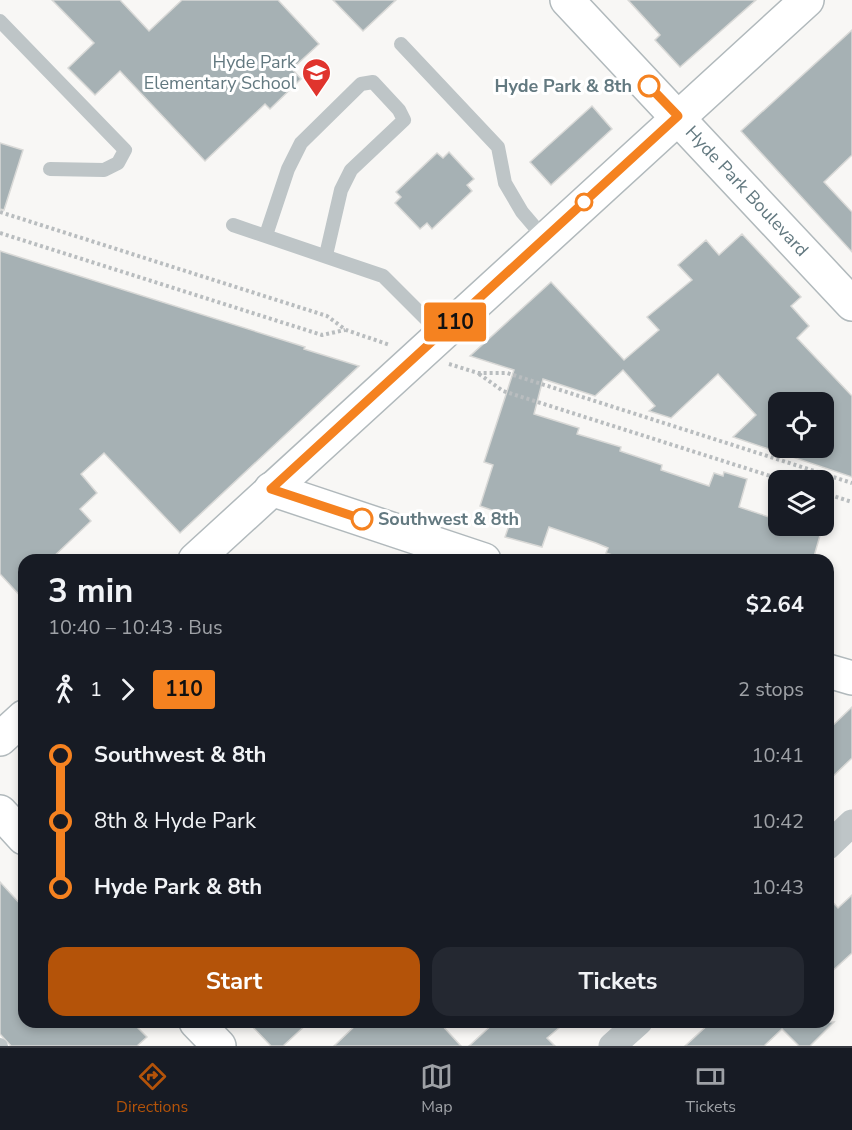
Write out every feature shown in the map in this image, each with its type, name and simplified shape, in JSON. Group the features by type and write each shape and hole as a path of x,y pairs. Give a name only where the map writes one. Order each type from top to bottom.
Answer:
{"street":[{"name":"Hyde Park Boulevard","path":"567,0 852,304"},
{"path":"201,554 807,0"},
{"path":"271,489 466,554"},
{"path":"834,673 852,678"},
{"path":"0,739 18,722"},
{"path":"0,812 18,832"},
{"path":"834,840 852,823"},
{"path":"202,1028 219,1046"},
{"path":"612,1046 632,1028"}],"lane":[{"path":"0,21 125,150 118,163 104,170 50,169"},
{"path":"400,44 498,147 505,183 522,212 545,239"},
{"path":"266,236 288,169 301,142 361,84 373,82 399,110 404,120 351,170 341,190 326,255"},
{"path":"233,225 326,255 390,281 441,334"}],"path":[{"path":"0,212 327,316 346,330 322,335 0,233"},
{"path":"768,475 503,391 478,373 507,373 811,470"},
{"path":"834,477 852,483"},
{"path":"834,496 852,502"}],"building":[{"path":"52,0 120,0 149,31 182,0 278,0 319,44 292,69 301,79 270,109 265,104 205,161 120,71 95,95 68,68 94,43"},
{"path":"333,0 396,0 363,31"},
{"path":"628,0 756,0 680,67 655,40 660,35"},
{"path":"852,30 852,155 824,182 852,212 852,252 741,131"},
{"path":"592,106 612,129 551,185 530,162"},
{"path":"0,143 23,150 4,210 0,209"},
{"path":"449,152 474,179 467,185 472,191 432,229 427,223 420,229 395,203 401,197 396,192 437,153 443,158"},
{"path":"742,234 801,297 791,306 809,326 797,338 852,396 852,477 795,458 834,458 834,392 768,392 768,449 733,437 756,415 718,374 671,418 649,411 655,406 623,370 595,396 543,379 534,414 579,428 577,434 621,447 620,451 662,465 661,470 709,486 714,473 723,476 724,472 747,479 739,507 768,517 768,536 820,536 815,554 609,554 606,553 608,548 549,527 542,547 505,537 512,517 480,506 493,465 484,462 514,370 470,356 551,282 624,360 659,330 647,317 692,280 678,265 706,240 719,255"},
{"path":"0,251 359,366 180,533 104,453 81,474 97,493 80,509 91,521 56,554 18,554 18,594 0,574"},
{"path":"852,707 852,758 834,775 834,724"},
{"path":"0,882 18,902 18,1028 138,1028 147,1037 137,1046 11,1046 0,1034"},
{"path":"852,895 852,953 834,970 834,904 838,908"},
{"path":"254,1028 302,1028 283,1046 271,1046"},
{"path":"353,1028 444,1028 461,1046 334,1046"},
{"path":"488,1028 559,1028 547,1038 555,1046 469,1046"},
{"path":"704,1028 828,1028 810,1046 799,1046 782,1029 764,1046 685,1046"}],"bus line":[{"name":"110","path":"362,519 271,489 678,116 649,86"}],"place":[{"name":"Hyde Park & 8th","path":"649,86"},
{"name":"Hyde Park Elementary School","path":"317,98"},
{"name":"Southwest & 8th","path":"362,519"}]}
